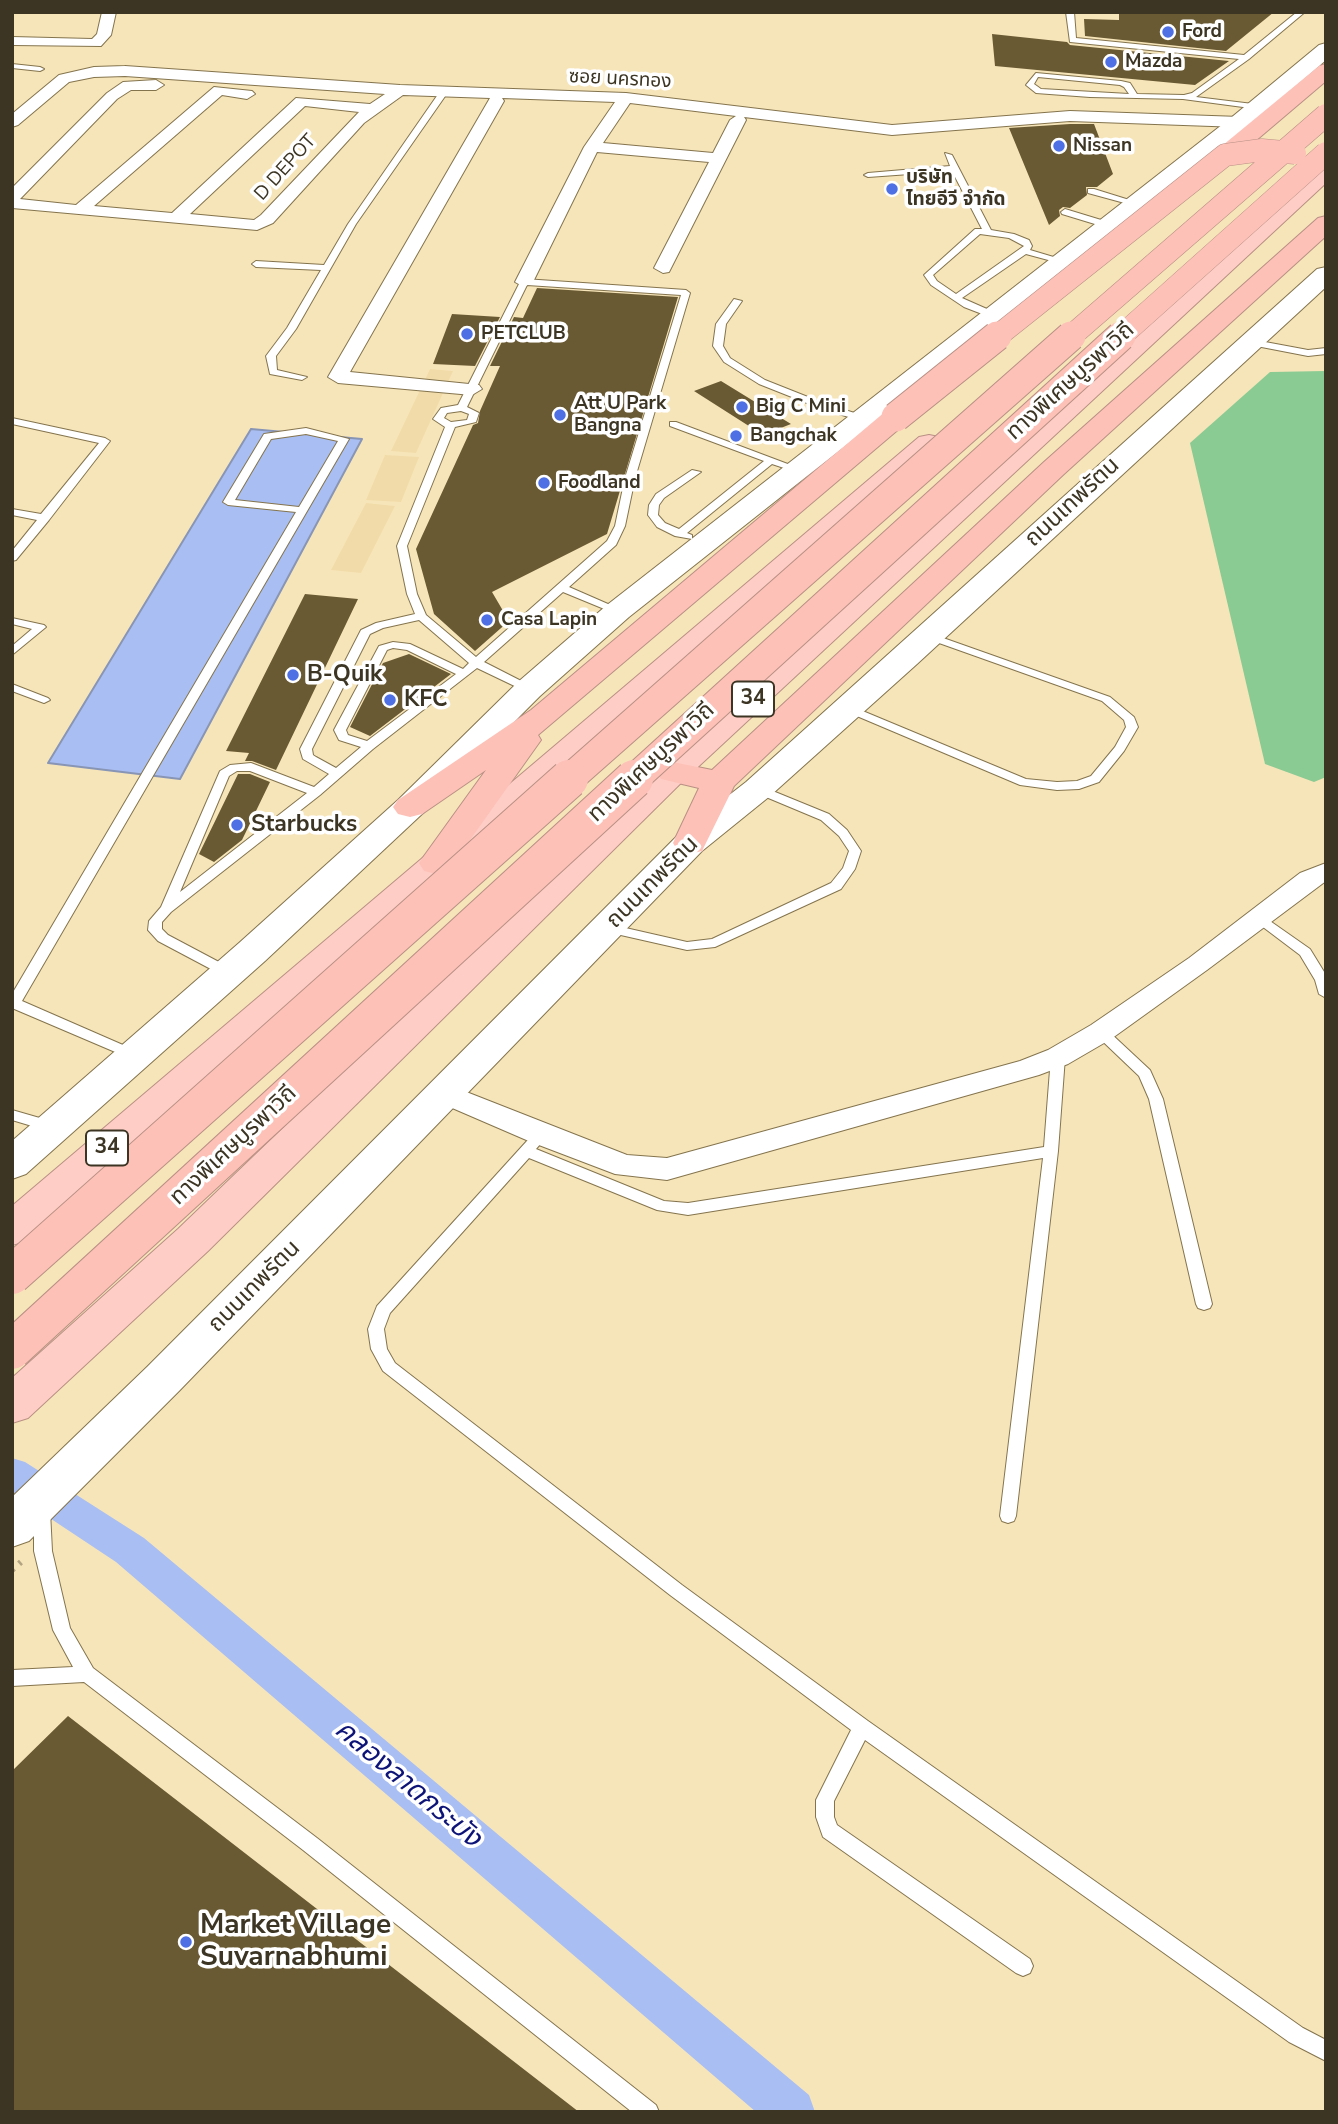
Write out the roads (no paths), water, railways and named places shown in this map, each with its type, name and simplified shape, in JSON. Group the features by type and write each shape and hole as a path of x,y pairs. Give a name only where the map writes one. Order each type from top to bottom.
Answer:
{"highway":[{"path":"410,807 535,703 1224,155 1326,70"},
{"name":"34","path":"12,1230 436,863 1326,106"},
{"name":"ทางพิเศษบูรพาวิถี","path":"12,1275 874,508 1326,115"},
{"path":"1224,155 1272,150 1326,161"},
{"name":"ทางพิเศษบูรพาวิถี","path":"12,1349 912,524 1326,153"},
{"name":"34","path":"12,1405 193,1240 673,772 1326,171"},
{"path":"690,843 719,782 1054,468 1326,223"},
{"path":"436,863 535,703"},
{"path":"673,772 719,782"}],"main road":[{"path":"535,703 618,611 705,542 784,464 861,418 1249,114 1326,49"},
{"name":"ถนนเทพรัตน","path":"27,1513 446,1094 690,843 758,789 849,709 1326,274"},
{"name":"34","path":"12,1164 410,807"}],"street":[{"path":"12,41 96,43 104,35 109,12"},
{"name":"ซอย นครทอง","path":"12,122 57,82 77,74 125,71 168,79 626,98 891,130 1070,116 1249,114"},
{"name":"D DEPOT","path":"372,109 219,90 168,79 128,85 112,96 12,200 19,205 257,225 267,219 358,120 400,90"},
{"path":"81,209 219,90"},
{"path":"524,282 592,147 626,98"},
{"name":"D DEPOT","path":"176,218 301,101"},
{"path":"472,389 338,377 496,101"},
{"path":"663,268 738,120"},
{"path":"592,147 717,158"},
{"path":"446,1094 533,1143 625,1166 667,1169 1029,1068 1058,1057 1101,1032 1320,878"}],"lane":[{"path":"1070,12 1073,40 1246,57"},
{"path":"1135,96 1127,85 1121,83 1036,75 1030,85 1039,91 1135,96 1194,95 1302,12"},
{"path":"12,66 40,69"},
{"path":"302,377 273,372 271,356 291,329 352,224 444,92"},
{"path":"1184,97 1249,114"},
{"path":"948,155 987,230"},
{"path":"868,175 955,168"},
{"path":"1091,191 1135,203"},
{"path":"1065,212 1108,225"},
{"path":"956,298 1025,251 1028,246 1026,242 987,230 972,233 928,275 934,283 956,298 993,315"},
{"path":"1025,251 1063,261"},
{"path":"256,264 326,268"},
{"path":"166,909 316,792 369,746 464,674 563,588 617,535 656,388 687,295 675,291 524,282 462,408"},
{"path":"737,301 721,324 718,346 727,360 762,382 861,418"},
{"path":"1249,342 1308,353 1326,351"},
{"path":"462,408 474,413 474,419 467,424 451,425 440,422 438,416 444,410 462,408"},
{"path":"12,421 105,441 12,558"},
{"path":"673,424 784,464"},
{"path":"451,425 402,546 412,594 421,616 476,663 535,703"},
{"path":"135,1055 14,1003 344,439 306,431 268,436 228,502 302,510"},
{"path":"679,534 784,464"},
{"path":"696,472 660,496 654,505 653,515 661,525 705,542"},
{"path":"12,512 45,518"},
{"path":"563,588 618,611"},
{"path":"338,774 312,760 307,756 306,749 365,632 380,625 421,616"},
{"path":"12,621 40,627 12,652"},
{"path":"849,709 1024,782 1057,786 1079,785 1095,779 1132,727 1130,719 1107,699 929,636"},
{"path":"369,746 343,737 340,730 383,648 393,645 410,647 464,674"},
{"path":"12,687 44,699"},
{"path":"229,972 159,934 154,925 166,909 224,774 234,768 251,768 316,792"},
{"path":"608,928 687,946 715,943 836,886 849,869 855,851 843,833 825,817 758,789"},
{"path":"1260,918 1305,953 1322,980 1326,994"},
{"path":"1101,1032 1145,1073 1156,1100 1204,1304"},
{"path":"1008,1516 1051,1151 1058,1057"},
{"path":"12,1115 54,1127"},
{"path":"1051,1151 688,1209 662,1206 533,1143 383,1310 376,1329 379,1349 389,1367 676,1590 862,1727 1296,2035 1326,2051"},
{"path":"27,1513 43,1551 62,1630 87,1674 310,1844 649,2112"},
{"path":"12,1678 87,1674"},
{"path":"862,1727 825,1800 825,1817 830,1831 1023,1966"}],"water":[{"path":"251,429 362,439 180,779 48,763"}],"waterway":[{"name":"คลองลาดกระบัง","path":"12,1473 130,1550 792,2112"}],"place":[{"name":"Ford","path":"1168,32"},
{"name":"Mazda","path":"1111,62"},
{"name":"Nissan","path":"1059,146"},
{"name":"บริษัท ไทยอีวี จำกัด","path":"892,189"},
{"name":"PETCLUB","path":"467,334"},
{"name":"Big C Mini","path":"742,407"},
{"name":"Att U Park Bangna","path":"560,415"},
{"name":"Bangchak","path":"736,436"},
{"name":"Foodland","path":"544,483"},
{"name":"Casa Lapin","path":"487,620"},
{"name":"B-Quik","path":"293,675"},
{"name":"KFC","path":"390,700"},
{"name":"Starbucks","path":"237,825"},
{"name":"Market Village Suvarnabhumi","path":"186,1942"}]}
